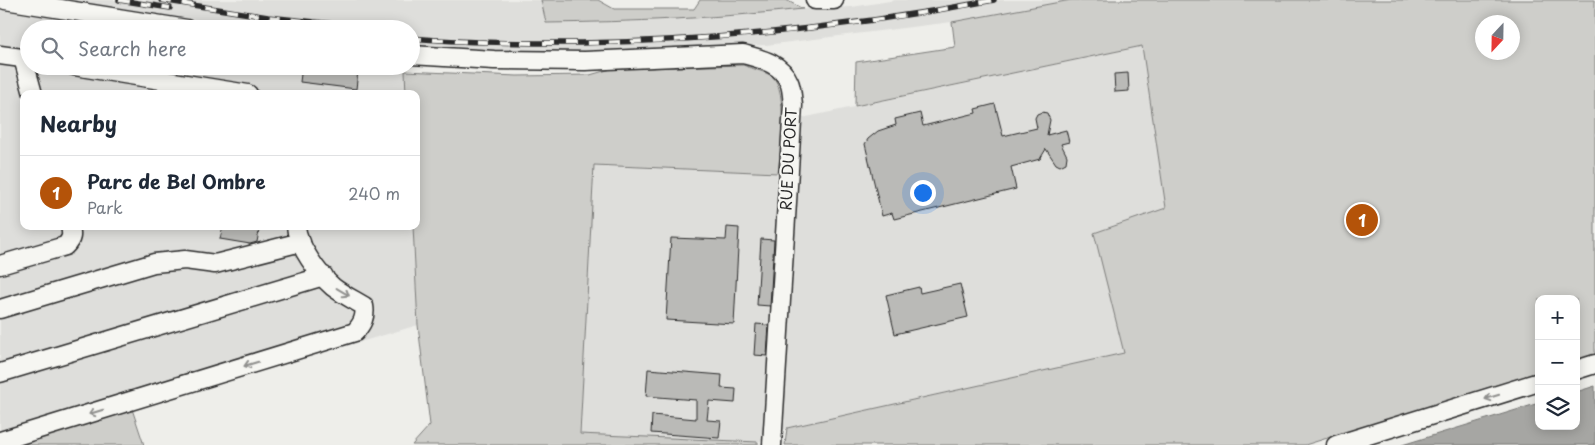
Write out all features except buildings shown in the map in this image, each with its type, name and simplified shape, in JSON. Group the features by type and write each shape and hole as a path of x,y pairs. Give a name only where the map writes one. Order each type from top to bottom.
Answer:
{"street":[{"path":"5,0 131,20"},
{"path":"814,0 834,0"},
{"path":"0,54 20,58"},
{"name":"RUE DU PORT","path":"420,56 494,60 585,62 743,54 780,68 790,82 794,105 772,445"},
{"path":"29,75 32,90"},
{"path":"130,75 223,90"},
{"path":"0,265 66,246 72,235 71,230"},
{"path":"0,309 154,263 185,260 215,264 298,234 313,264 334,287 364,306 365,313 362,323 355,332 0,441"},
{"path":"0,373 324,276"},
{"path":"1580,369 1595,364"},
{"path":"1336,445 1535,383"}],"shaded area":[{"path":"69,0 541,0 546,23 622,22 739,15 852,7 896,0 1071,0 952,22 766,45 618,51 503,51 420,46 420,20 197,20"},
{"path":"541,0 598,0 614,9 694,9 700,0 786,0 803,9 675,19 546,23"},
{"path":"1071,0 1595,0 1595,355 1580,360 1580,295 1535,295 1535,373 1305,445 785,445 787,428 1124,353 1094,233 1166,208 1142,46 855,106 856,62 955,47 952,22"},
{"path":"0,10 66,20 20,20 20,75 405,75 406,90 20,90 20,230 413,230 418,325 11,445 0,445"},
{"path":"1142,46 1166,208 1094,233 1124,353 787,428 758,442 580,434 594,165 778,173 783,122"},
{"path":"743,65 772,76 777,84 782,108 778,173 594,165 580,434 758,442 758,445 412,445 430,425 418,325 413,230 420,230 420,90 406,90 405,75 420,75 420,72 517,76 590,75 611,69"},
{"path":"1595,386 1595,445 1402,445 1535,404 1535,430 1580,430 1580,391"},
{"path":"132,409 144,445 10,445"}],"railway":[{"path":"119,0 170,8"},
{"path":"161,0 296,20"},
{"path":"420,39 539,43 633,42 685,39 840,25 994,0"}],"place":[{"name":"Parc de Bel Ombre","path":"1362,220"}]}
